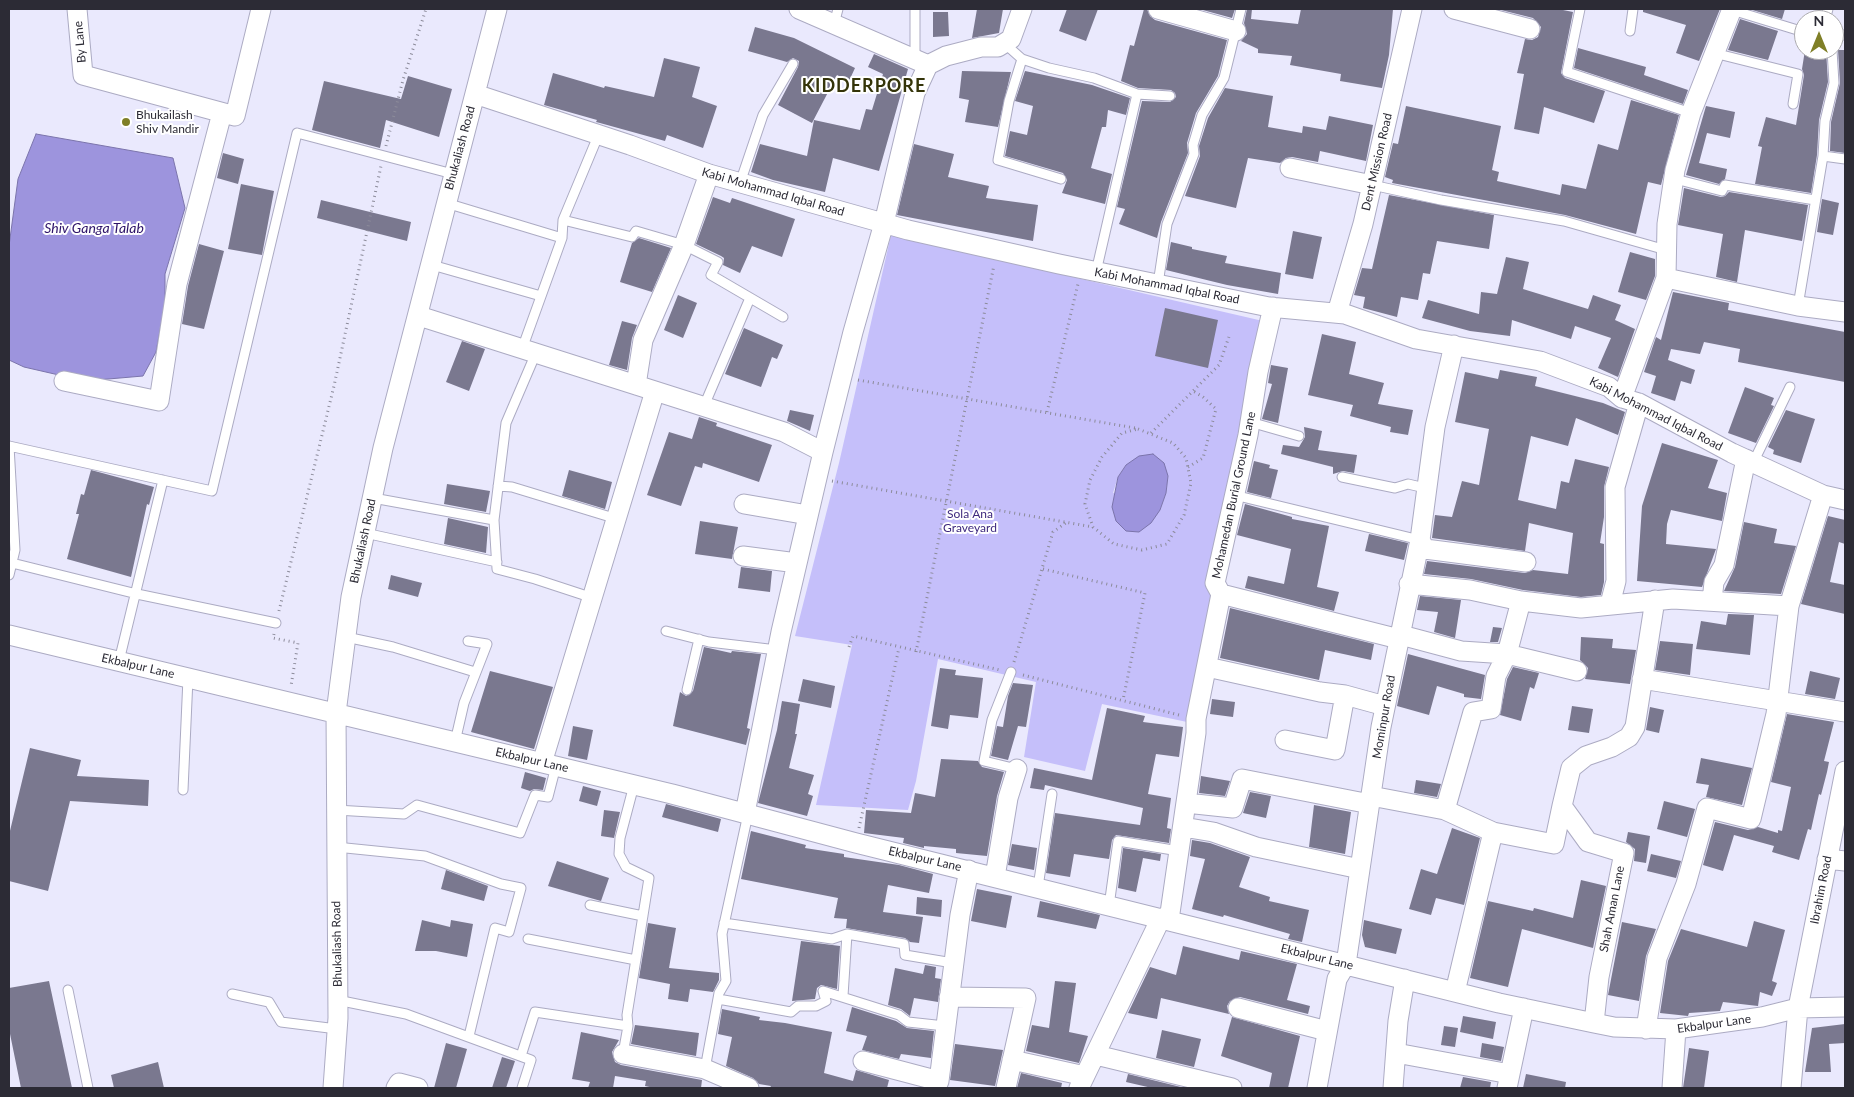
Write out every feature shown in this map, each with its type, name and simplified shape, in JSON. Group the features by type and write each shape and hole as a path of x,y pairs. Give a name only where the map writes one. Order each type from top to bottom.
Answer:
{"street":[{"name":"By Lane","path":"77,9 83,76 222,113"},
{"path":"64,381 159,401 177,284 222,113 235,116 261,9"},
{"name":"Bhukaliash Road","path":"333,1088 338,1000 336,714 352,597 383,448 419,316 453,174 497,9"},
{"path":"799,9 836,16 922,62 981,47 998,47 1011,39 1022,9"},
{"path":"1158,9 1236,31"},
{"name":"Dent Mission Road","path":"1337,314 1372,185 1412,9"},
{"path":"1454,9 1530,29"},
{"path":"1610,604 1616,581 1615,488 1631,401 1666,278 1667,224 1675,170 1691,113 1732,9"},
{"path":"747,814 777,650 808,515 842,377 884,223 922,62"},
{"name":"Kabi Mohammad Iqbal Road","path":"475,94 709,174 884,223 997,250 1158,284 1273,307 1337,314 1416,339 1540,361 1609,388 1750,461 1823,495 1845,500"},
{"path":"1290,168 1372,185"},
{"path":"636,385 643,340 684,245 709,174"},
{"path":"1666,278 1798,306 1845,312"},
{"name":"Mohamedan Burial Ground Lane","path":"1082,1082 1165,919 1183,827 1196,719 1221,594 1214,583 1250,422 1258,372 1273,307"},
{"path":"419,316 784,432 823,452"},
{"name":"Mominpur Road","path":"1316,1088 1337,979 1346,964 1385,706 1409,584 1420,540 1425,488 1435,427 1454,345"},
{"path":"549,765 593,598 655,391"},
{"path":"1712,601 1714,582 1724,565 1750,461"},
{"path":"1646,1028 1657,958 1686,884 1707,808 1751,819 1777,701 1789,606 1823,495"},
{"path":"744,504 808,515"},
{"path":"1420,540 1425,549 1526,562"},
{"path":"742,556 797,563"},
{"path":"1409,584 1470,590 1522,602 1581,608 1655,600 1712,601 1789,606"},
{"path":"1221,594 1461,651 1507,654 1576,671"},
{"path":"1186,803 1233,808 1242,778 1370,800 1446,810 1494,832 1554,844 1571,768 1586,756 1612,747 1629,737 1635,727 1655,600"},
{"path":"1446,810 1473,712 1491,709 1496,676 1507,654 1522,602"},
{"name":"Ekbalpur Lane","path":"9,635 634,785 856,843 1455,992 1594,1023 1676,1029 1762,1017 1798,1008 1845,1007"},
{"path":"1207,666 1320,692 1345,695 1385,706"},
{"path":"1642,679 1845,712"},
{"path":"1285,740 1335,750 1345,695"},
{"path":"995,877 1008,798 1017,769"},
{"name":"Ibrahim Road","path":"1791,1088 1798,1008 1836,860 1845,771"},
{"name":"Shah Aman Lane","path":"1562,806 1588,842 1624,853 1599,977 1594,1023"},
{"path":"1183,827 1213,832 1256,847 1360,869"},
{"path":"1455,992 1494,832"},
{"path":"863,1061 937,1084 953,963 969,870"},
{"path":"1393,1088 1398,1021 1405,979"},
{"path":"948,997 1026,998 1006,1088"},
{"path":"1238,1008 1327,1031"},
{"path":"1396,1053 1508,1081 1524,1008"},
{"path":"1672,1088 1676,1029"},
{"path":"623,1054 705,1069 744,1087"},
{"path":"1096,1055 1232,1088"},
{"path":"1012,1060 1082,1082"},
{"path":"396,1088 399,1083 418,1088"}],"lane":[{"path":"915,9 922,62"},
{"path":"1158,284 1167,224 1194,154 1193,145 1202,115 1224,78 1240,9"},
{"path":"1580,9 1567,72 1691,113"},
{"path":"1630,30 1634,9"},
{"path":"1732,9 1794,29"},
{"path":"1004,43 1022,59 1049,68 1094,78 1137,94 1170,96"},
{"path":"1714,53 1798,74 1793,104"},
{"path":"1022,59 1009,101 998,160 1061,178"},
{"path":"1798,306 1823,156 1825,121 1834,83 1833,60"},
{"path":"740,183 763,115 793,64"},
{"path":"1089,270 1137,94"},
{"path":"9,575 15,550 9,446 212,491 297,133 453,174"},
{"path":"593,598 535,578 497,569 494,520 506,423 529,351 541,296 562,238 563,220 598,136"},
{"path":"1823,156 1845,159"},
{"path":"1675,179 1722,191 1726,185 1815,200"},
{"path":"1372,185 1441,200 1564,221 1666,250"},
{"path":"446,203 562,238"},
{"path":"563,220 632,237 636,231 684,245 718,262 711,275 783,317"},
{"path":"432,265 541,296"},
{"path":"704,406 750,298"},
{"path":"1750,461 1790,387"},
{"path":"1250,422 1299,436"},
{"path":"1342,477 1395,488 1408,484 1425,488"},
{"path":"119,661 137,594 163,480"},
{"path":"498,486 512,487 617,519"},
{"path":"1234,495 1420,540"},
{"path":"373,498 494,520"},
{"path":"365,533 496,562"},
{"path":"12,564 137,594 276,623"},
{"path":"666,631 699,639 777,650"},
{"path":"346,637 393,647 476,672"},
{"path":"687,690 699,639"},
{"path":"455,742 464,703 487,644 468,641"},
{"path":"1010,672 992,720 984,761 1017,769"},
{"path":"183,790 188,678"},
{"path":"336,810 404,814 417,805 520,833 535,795 548,797 549,765"},
{"path":"623,1054 628,1026 627,1015 649,878 626,866 619,854 620,838 634,785"},
{"path":"1038,887 1052,794"},
{"path":"705,1069 719,992 726,981 722,934 747,814"},
{"path":"1109,906 1118,841 1179,851"},
{"path":"336,847 425,856 501,884 521,888 509,932 496,928 469,1036"},
{"path":"590,905 643,916"},
{"path":"724,923 832,939 847,934 904,944 905,955 953,963"},
{"path":"843,996 847,934"},
{"path":"528,939 636,960"},
{"path":"68,990 88,1088"},
{"path":"718,999 791,1012 798,1006 816,1006 826,1001 824,991 899,1015 908,1022 945,1026"},
{"path":"232,994 270,1002 281,1022 337,1028"},
{"path":"338,1000 406,1014 531,1060 522,1088"},
{"path":"521,1056 535,1012 628,1026"}],"path":[{"path":"288,702 298,643 273,638 334,386 383,156 403,80 426,9"},
{"path":"916,652 948,501 966,398 997,250"},
{"path":"1047,412 1089,270"},
{"path":"1151,433 1219,365 1230,334"},
{"path":"817,479 1093,527 1114,544 1142,550 1166,544 1184,515 1191,483 1186,458 1173,442 1151,433 1138,428 842,377"},
{"path":"1188,467 1203,458 1216,409 1193,391"},
{"path":"1093,527 1085,504 1090,480 1102,457 1122,433 1138,428"},
{"path":"1010,672 1053,532 1067,522"},
{"path":"1043,569 1146,593 1123,700"},
{"path":"856,843 899,648"}],"green space":[{"name":"Sola Ana Graveyard","path":"891,235 1263,321 1207,577 1212,601 1187,722 1102,704 1085,771 1024,757 1036,682 938,659 916,781 908,810 816,805 852,645 795,636 839,463","holes":["1126,465 1168,476 1166,493 1160,510 1113,493 1118,477"]}],"water":[{"name":"Shiv Ganga Talab","path":"36,134 173,158 185,208 165,274 165,304 156,352 143,376 85,381 24,367 9,360 9,246 18,179"},
{"path":"1153,454 1164,463 1168,476 1166,493 1160,510 1151,523 1139,532 1126,531 1116,521 1112,507 1118,477 1126,465 1139,456"}],"building":[{"path":"977,9 1003,9 999,33 972,38"},
{"path":"1067,9 1098,9 1086,41 1059,31"},
{"path":"1144,9 1147,9 1150,16 1155,20 1227,40 1218,76 1196,113 1187,143 1188,153 1161,222 1157,238 1119,224 1125,209 1117,207 1142,101 1170,102 1176,97 1175,93 1171,90 1138,88 1121,81 1130,45 1134,46"},
{"path":"1199,9 1235,9 1232,18"},
{"path":"1247,9 1252,9 1251,19 1298,24 1301,9 1393,9 1389,55 1382,88 1340,81 1341,74 1290,65 1292,56 1258,53 1258,49 1241,41 1247,34 1244,23"},
{"path":"1497,9 1558,9 1573,12 1561,73 1565,78 1605,91 1594,123 1544,107 1539,134 1514,129 1524,74 1517,73 1525,39 1532,40 1538,37 1541,27 1533,18"},
{"path":"1643,9 1720,9 1699,61 1676,53 1686,25 1643,12"},
{"path":"1749,9 1785,9 1782,19"},
{"path":"933,12 948,12 949,36 933,37"},
{"path":"1740,19 1778,31 1768,60 1728,50"},
{"path":"755,27 794,38 855,68 849,81 837,75 812,123 778,105 798,67 799,61 793,58 787,62 748,51"},
{"path":"1578,48 1646,67 1644,75 1688,90 1683,104 1574,68"},
{"path":"1845,50 1845,153 1830,151 1831,122 1840,83 1839,60 1844,60"},
{"path":"874,54 908,69 879,171 833,158 825,192 773,180 751,172 760,144 807,156 814,120 860,130 866,109 872,110 883,74 868,67"},
{"path":"664,58 700,67 692,97 717,106 703,148 667,135 665,141 544,105 553,73 604,88 605,86 654,97"},
{"path":"1803,60 1827,60 1828,82 1819,120 1817,155 1811,193 1755,184 1762,147 1758,146 1766,117 1796,125 1804,75 1802,69"},
{"path":"962,71 1011,72 998,127 965,122 969,100 959,98"},
{"path":"1025,71 1092,85 1130,98 1126,115 1108,110 1106,127 1102,127 1091,168 1112,174 1105,204 1062,193 1067,180 1063,173 1005,156 1010,131 1027,135 1033,106 1015,101"},
{"path":"408,76 452,89 439,137 386,120 380,148 312,130 324,81 401,99"},
{"path":"1225,88 1273,96 1268,127 1302,133 1303,126 1326,130 1329,116 1373,125 1366,161 1320,151 1318,162 1292,157 1286,158 1280,163 1248,158 1236,208 1185,196 1200,156 1199,146 1208,118"},
{"path":"1631,100 1679,115 1661,185 1648,182 1636,234 1565,215 1392,183 1393,180 1385,177 1393,143 1398,144 1406,106 1501,126 1492,170 1499,172 1497,181 1560,195 1562,184 1586,189 1598,144 1618,150"},
{"path":"1706,106 1735,112 1730,138 1707,133 1699,163 1727,169 1725,179 1719,184 1686,175"},
{"path":"914,144 954,154 948,177 989,186 986,198 1038,205 1033,241 897,215"},
{"path":"223,153 244,159 238,184 217,178"},
{"path":"241,184 274,191 262,255 228,249"},
{"path":"1684,188 1721,197 1729,192 1808,205 1802,241 1745,230 1737,282 1716,277 1723,234 1678,225"},
{"path":"1389,195 1494,215 1489,249 1437,241 1430,274 1423,273 1418,300 1401,297 1397,317 1363,308 1365,297 1354,295 1362,268 1372,269"},
{"path":"713,197 730,203 732,198 795,219 782,257 752,246 740,273 723,265 724,258 721,256 696,244"},
{"path":"1822,199 1839,203 1833,235 1817,232"},
{"path":"321,200 411,222 407,241 317,218"},
{"path":"1293,231 1322,237 1313,279 1285,274"},
{"path":"639,238 671,248 652,292 620,282 632,243"},
{"path":"1171,242 1192,247 1192,249 1227,256 1225,263 1281,273 1278,294 1227,285 1166,270"},
{"path":"199,244 224,251 204,329 182,324 188,286"},
{"path":"1630,252 1655,259 1655,276 1646,300 1618,292"},
{"path":"1506,257 1529,262 1523,289 1588,309 1593,295 1621,305 1615,320 1635,329 1618,377 1598,368 1611,338 1575,326 1571,339 1512,320 1510,336 1470,331 1422,318 1428,300 1479,314 1481,292 1497,294"},
{"path":"1673,292 1729,303 1728,310 1845,332 1845,382 1738,362 1740,349 1704,342 1700,354 1671,349 1668,360 1695,370 1691,384 1681,381 1675,401 1651,393 1656,376 1644,372 1656,337 1661,340"},
{"path":"678,295 697,303 683,338 664,330"},
{"path":"1165,308 1218,320 1208,368 1155,356"},
{"path":"622,321 637,325 632,338 627,370 609,365"},
{"path":"744,328 783,345 777,359 772,357 761,387 725,374"},
{"path":"1322,334 1356,342 1349,374 1384,383 1378,404 1413,410 1408,435 1390,432 1391,427 1350,416 1353,405 1308,395"},
{"path":"462,341 485,349 469,391 446,382"},
{"path":"1271,365 1288,368 1278,423 1262,419 1272,384 1268,383"},
{"path":"1500,370 1537,377 1535,386 1603,403 1625,412 1618,435 1576,418 1568,446 1531,436 1518,500 1556,509 1561,481 1569,483 1575,459 1609,467 1604,487 1604,517 1600,543 1604,544 1604,582 1601,595 1581,597 1523,590 1471,579 1424,574 1427,561 1525,573 1533,570 1568,574 1573,533 1529,523 1525,551 1432,538 1435,515 1452,517 1462,481 1479,485 1489,429 1455,422 1465,372 1498,379"},
{"path":"1745,387 1774,398 1771,405 1774,406 1756,443 1728,433"},
{"path":"790,410 814,415 810,431 787,421"},
{"path":"1786,410 1815,419 1801,463 1773,454 1774,450 1768,447"},
{"path":"699,417 717,423 716,426 772,445 759,482 703,463 702,468 695,466 681,506 647,495 669,432 692,439"},
{"path":"1304,427 1322,431 1318,450 1357,455 1354,473 1343,471 1333,474 1333,467 1281,454 1283,445 1299,447 1305,437"},
{"path":"1662,443 1718,460 1708,488 1727,493 1722,521 1671,510 1667,524 1666,544 1716,549 1702,587 1637,581 1642,506"},
{"path":"1254,461 1270,465 1269,468 1278,470 1271,498 1247,492"},
{"path":"91,470 154,487 149,505 147,504 131,577 67,559 79,514 76,514 81,494 84,495"},
{"path":"569,470 612,482 605,509 562,496"},
{"path":"447,484 490,491 486,512 444,504"},
{"path":"1245,504 1292,517 1292,519 1329,526 1317,587 1339,592 1334,611 1245,588 1248,576 1284,584 1291,549 1237,535"},
{"path":"1828,516 1845,520 1845,544 1839,542 1830,582 1845,585 1845,614 1801,604"},
{"path":"448,518 488,527 486,553 444,544"},
{"path":"700,521 738,527 732,559 695,554"},
{"path":"1744,522 1777,529 1774,543 1796,546 1781,594 1724,591 1735,567"},
{"path":"1369,534 1408,543 1404,560 1365,551"},
{"path":"741,567 772,571 770,592 738,588"},
{"path":"391,575 422,583 418,597 388,589"},
{"path":"1420,596 1461,600 1455,638 1434,632 1438,612 1417,610"},
{"path":"1230,608 1374,644 1371,660 1325,650 1319,680 1220,658"},
{"path":"1728,614 1754,615 1750,655 1696,649 1701,621 1726,625"},
{"path":"1493,627 1502,628 1498,642 1490,642"},
{"path":"1581,637 1613,639 1612,648 1636,650 1630,684 1585,679 1588,668 1580,660"},
{"path":"1660,641 1693,644 1690,675 1655,670"},
{"path":"704,647 731,653 732,651 761,654 747,728 750,729 746,745 673,726 680,692 686,696 693,691"},
{"path":"1408,654 1485,675 1481,699 1464,697 1464,694 1437,686 1429,715 1397,706"},
{"path":"1513,667 1539,673 1534,689 1530,687 1521,721 1500,715 1507,679"},
{"path":"940,668 956,670 955,675 983,678 978,718 950,715 948,729 931,726"},
{"path":"490,671 553,687 534,749 471,732"},
{"path":"1810,671 1840,678 1835,699 1805,694"},
{"path":"803,679 835,686 831,708 798,701"},
{"path":"1013,683 1033,685 1026,727 1018,726 1008,760 991,756 997,726 1003,727 1008,696"},
{"path":"1212,699 1235,702 1233,717 1210,714"},
{"path":"782,701 800,704 795,734 797,734 789,768 814,775 808,794 813,796 807,816 758,803 777,730"},
{"path":"1572,706 1593,709 1589,733 1568,730"},
{"path":"1650,707 1664,710 1659,733 1646,730"},
{"path":"1107,708 1145,716 1143,722 1183,727 1179,757 1156,754 1148,794 1171,798 1167,828 1171,829 1169,843 1116,835 1112,840 1109,859 1074,854 1070,877 1046,873 1055,813 1140,825 1143,808 1045,785 1044,790 1030,788 1034,768 1092,780"},
{"path":"1787,714 1834,722 1824,761 1829,762 1827,772 1821,795 1819,794 1811,830 1808,829 1799,860 1772,852 1774,846 1734,835 1723,871 1703,865 1715,822 1748,830 1758,827 1778,833 1778,830 1782,831 1791,787 1771,782"},
{"path":"573,726 593,730 587,760 568,756"},
{"path":"30,748 81,760 77,776 149,780 148,806 70,801 48,891 9,881 9,835"},
{"path":"1701,758 1752,768 1742,805 1706,797 1709,785 1696,783"},
{"path":"941,759 978,761 982,767 1004,772 997,796 987,856 956,853 956,849 924,846 924,848 903,843 904,838 864,833 866,810 911,813 915,793 935,797"},
{"path":"525,772 546,778 543,790 534,789 530,791 521,788"},
{"path":"1201,776 1230,781 1225,796 1199,793"},
{"path":"1416,780 1441,784 1437,797 1414,793"},
{"path":"583,786 601,791 597,806 579,801"},
{"path":"1250,792 1271,796 1266,818 1243,813"},
{"path":"1664,801 1695,809 1687,837 1657,829"},
{"path":"666,804 721,819 718,832 662,817"},
{"path":"1314,805 1351,812 1345,854 1309,847"},
{"path":"604,810 620,812 614,838 601,836"},
{"path":"1452,828 1480,838 1464,905 1436,898 1431,915 1409,909 1421,869 1437,874"},
{"path":"751,831 806,845 805,848 844,854 844,857 899,865 933,874 929,893 888,885 883,912 923,917 919,943 910,942 905,938 846,928 847,919 834,918 838,898 741,879"},
{"path":"1628,832 1650,836 1646,863 1634,861 1635,849 1626,842"},
{"path":"1192,840 1210,843 1250,857 1239,887 1270,897 1269,901 1309,910 1302,942 1288,939 1290,934 1224,915 1223,917 1192,909 1205,859 1190,856"},
{"path":"1012,844 1037,848 1034,870 1008,865"},
{"path":"1123,848 1161,854 1160,861 1143,858 1136,892 1118,888"},
{"path":"1651,854 1681,861 1676,878 1647,871"},
{"path":"557,861 609,878 601,901 548,886"},
{"path":"446,870 488,886 484,901 441,889"},
{"path":"1581,880 1606,886 1593,948 1522,929 1508,987 1470,978 1488,901 1533,911 1534,908 1573,918"},
{"path":"977,889 1012,896 1006,928 971,921"},
{"path":"917,897 942,900 941,917 916,914"},
{"path":"1040,901 1100,915 1096,929 1037,917"},
{"path":"422,920 450,927 451,920 473,924 467,957 436,951 415,951"},
{"path":"1364,920 1402,929 1396,954 1365,947 1362,935"},
{"path":"1754,921 1785,930 1772,981 1777,983 1772,996 1760,992 1758,1006 1723,1002 1720,1011 1689,1013 1688,1016 1660,1013 1668,961 1681,929 1747,947"},
{"path":"1622,922 1656,929 1646,956 1639,1001 1608,995"},
{"path":"648,923 676,928 669,968 719,973 719,980 713,992 690,989 688,1002 668,999 670,984 639,978"},
{"path":"801,941 840,946 837,989 821,985 817,988 815,999 792,1001"},
{"path":"1183,946 1239,960 1241,951 1297,964 1287,1000 1310,1006 1308,1014 1240,997 1230,1001 1227,1006 1229,1014 1161,998 1157,1019 1128,1013 1150,967 1176,975"},
{"path":"925,965 936,967 935,978 941,979 938,1002 914,998 910,1016 901,1009 888,1005 895,968 923,974"},
{"path":"49,981 72,1088 21,1088 9,1029 9,988"},
{"path":"1055,981 1076,983 1069,1032 1088,1036 1079,1063 1026,1051 1032,1025 1049,1028"},
{"path":"852,1007 896,1021 907,1028 934,1031 931,1058 901,1054 899,1059 862,1050 867,1036 846,1031"},
{"path":"722,1009 760,1017 759,1020 832,1032 824,1073 853,1081 856,1070 889,1080 887,1088 770,1088 771,1086 759,1084 753,1078 726,1066 732,1037 718,1034"},
{"path":"1463,1016 1496,1022 1493,1039 1460,1032"},
{"path":"1232,1017 1300,1036 1288,1088 1269,1088 1272,1073 1221,1056"},
{"path":"1845,1024 1845,1043 1829,1044 1831,1072 1805,1072 1812,1028"},
{"path":"635,1025 699,1033 696,1056 631,1044"},
{"path":"1444,1026 1458,1028 1455,1047 1441,1045"},
{"path":"1162,1030 1201,1039 1194,1067 1156,1058"},
{"path":"581,1032 619,1040 612,1052 615,1062 621,1065 702,1080 701,1088 654,1088 645,1086 646,1081 615,1076 613,1088 588,1088 590,1082 572,1079"},
{"path":"446,1043 467,1049 456,1088 434,1088"},
{"path":"1482,1043 1504,1047 1501,1061 1480,1057"},
{"path":"955,1044 1003,1050 995,1086 950,1080"},
{"path":"1689,1048 1709,1051 1704,1088 1683,1088"},
{"path":"502,1057 515,1061 506,1088 492,1088"},
{"path":"158,1062 164,1088 114,1088 111,1075"},
{"path":"1021,1073 1062,1083 1061,1088 1017,1088"},
{"path":"1128,1074 1185,1088 1152,1088 1126,1082"},
{"path":"1526,1074 1566,1082 1565,1088 1523,1088"},
{"path":"1463,1077 1491,1082 1490,1088 1460,1088"}],"place":[{"name":"Bhukailash Shiv Mandir","path":"126,122"}],"district":[{"name":"KIDDERPORE","path":"864,86"}]}
